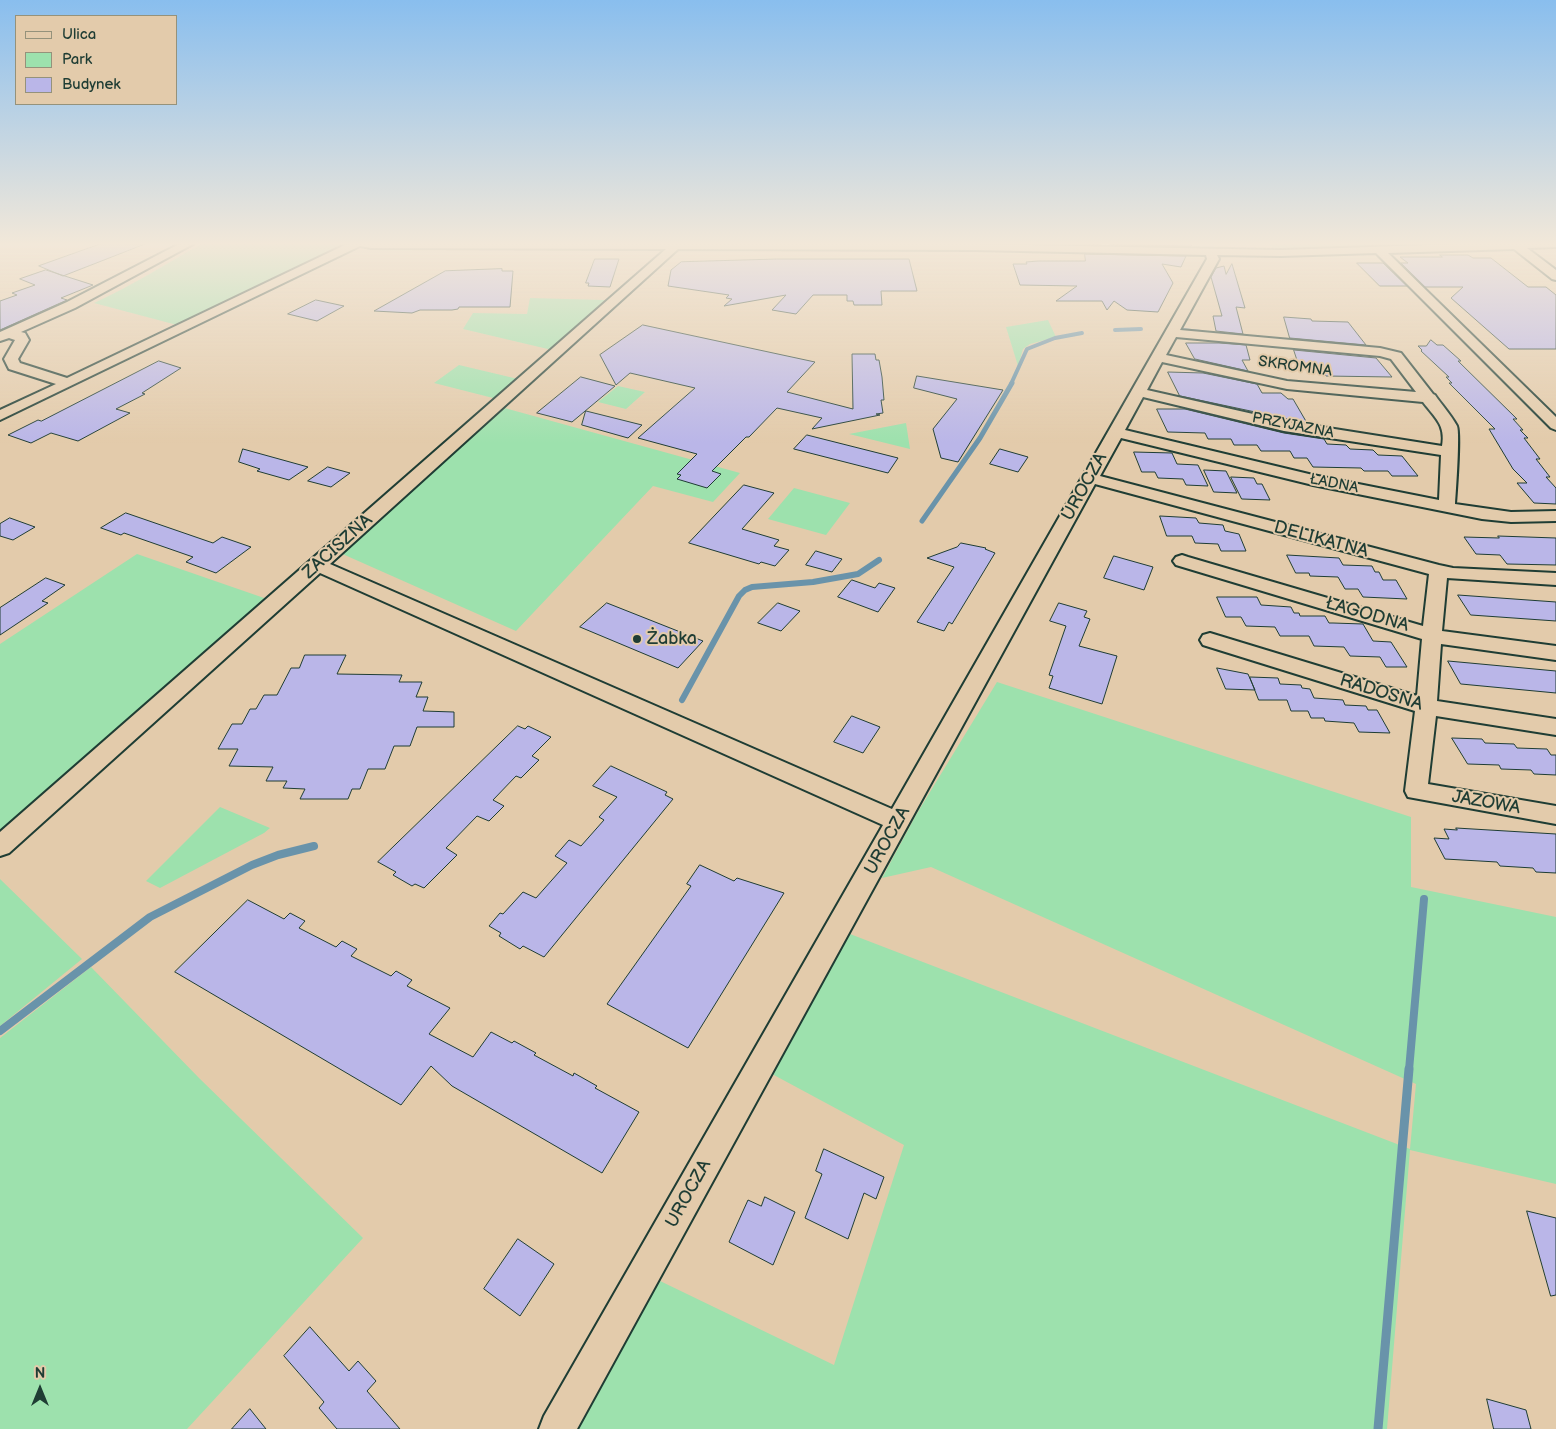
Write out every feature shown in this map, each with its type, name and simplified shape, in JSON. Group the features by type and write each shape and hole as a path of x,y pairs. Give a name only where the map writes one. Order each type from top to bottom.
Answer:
{"street":[{"path":"4,335 61,310"},
{"path":"0,416 221,310"},
{"name":"ZACISZNA","path":"0,846 606,310"},
{"name":"UROCZA","path":"557,1429 899,822 1184,310"},
{"path":"1439,310 1556,425"},
{"path":"1171,333 1380,352 1396,356 1450,426 1452,435 1449,452 1447,506"},
{"path":"4,335 20,336 22,340 11,359 14,366 69,383"},
{"name":"SKROMNA","path":"1157,357 1287,385 1430,398"},
{"name":"PRZYJAZNA","path":"1138,392 1284,426 1449,452"},
{"name":"ŁADNA","path":"1115,432 1313,480 1482,514 1511,517 1556,516"},
{"name":"DELIKATNA","path":"1090,478 1438,571 1452,574 1556,579"},
{"name":"ŁAGODNA","path":"1182,561 1446,639 1556,653"},
{"path":"318,565 899,822"},
{"path":"1426,707 1438,571"},
{"name":"RADOSNA","path":"1210,640 1426,707 1556,727"},
{"name":"JAZOWA","path":"1426,707 1416,791 1556,815"}],"green space":[{"path":"119,310 209,310 177,325"},
{"path":"528,310 598,310 552,350 463,329 473,313 527,314"},
{"path":"1048,320 1056,337 1030,344 1023,349 1018,366 1006,327"},
{"path":"459,365 518,379 497,399 434,383"},
{"path":"618,386 645,392 626,409 598,402"},
{"path":"501,407 740,473 713,502 653,486 516,631 338,552"},
{"path":"906,423 910,449 849,434"},
{"path":"794,488 850,503 826,535 768,519"},
{"path":"137,554 267,599 0,837 0,644"},
{"path":"997,682 1411,817 1411,887 1556,917 1556,1184 1410,1150 1387,1429 575,1429 658,1280 834,1365 904,1145 772,1074 850,934 1410,1149 1416,1084 931,867 882,878 916,815"},
{"path":"220,807 270,828 264,833 160,888 146,881"},
{"path":"0,879 82,959 0,1026"},
{"path":"91,967 199,1078 363,1238 187,1429 0,1429 0,1038"}],"building":[{"path":"0,310 45,310 0,330"},
{"path":"297,310 337,310 317,321 288,314"},
{"path":"376,310 454,310 420,310 412,313 374,311"},
{"path":"772,310 800,310 796,314"},
{"path":"1127,310 1159,310 1158,312"},
{"path":"1220,310 1237,310 1243,334 1216,331 1213,316 1222,316"},
{"path":"1464,310 1556,310 1556,349 1509,349"},
{"path":"1284,317 1311,319 1312,321 1348,322 1366,345 1290,338"},
{"path":"643,325 815,362 787,392 853,409 852,354 875,354 876,360 879,360 882,377 884,400 881,400 883,413 812,429 822,418 777,408 712,471 721,474 707,488 677,479 681,475 677,474 697,454 638,438 695,388 630,373 616,385 600,355"},
{"path":"1431,340 1437,345 1443,345 1461,361 1458,361 1517,419 1513,419 1528,438 1524,438 1540,459 1536,459 1550,477 1546,477 1556,488 1556,504 1534,503 1517,483 1527,483 1513,469 1489,429 1495,429 1449,383 1452,383 1446,377 1449,377 1418,346 1426,346"},
{"path":"1186,343 1246,345 1250,360 1242,360 1248,371 1195,359"},
{"path":"1294,350 1376,358 1392,377 1326,376 1318,366 1306,366 1303,362 1298,362"},
{"path":"159,361 181,368 142,393 145,394 116,409 130,413 78,441 51,433 31,443 8,435 38,420 41,421"},
{"path":"1168,372 1203,373 1257,384 1262,393 1281,393 1288,399 1293,399 1307,423 1180,396"},
{"path":"917,376 1003,390 958,462 941,458 933,429 957,399 914,388"},
{"path":"581,377 615,386 572,422 537,413"},
{"path":"1157,409 1185,409 1284,433 1324,439 1327,444 1346,445 1350,449 1373,450 1378,455 1402,456 1418,476 1392,476 1388,471 1364,471 1361,468 1313,467 1307,458 1294,458 1290,451 1261,451 1257,445 1234,445 1231,439 1208,439 1205,433 1168,432"},
{"path":"586,411 642,425 628,438 582,425"},
{"path":"807,435 898,458 888,473 794,449"},
{"path":"243,449 308,467 289,480 257,471 260,469 239,462"},
{"path":"1000,449 1028,457 1018,472 990,464"},
{"path":"1134,452 1172,453 1177,464 1198,465 1208,486 1186,485 1183,479 1158,478 1155,472 1142,472"},
{"path":"328,467 350,473 331,487 308,481"},
{"path":"1204,470 1226,471 1237,493 1214,492"},
{"path":"1231,477 1254,478 1257,484 1262,484 1270,500 1242,499"},
{"path":"744,485 774,493 742,529 779,540 774,546 789,550 775,566 761,562 759,564 689,543"},
{"path":"126,513 213,543 222,537 251,547 216,573 186,562 193,557 124,533 121,535 101,528"},
{"path":"1160,516 1196,518 1199,523 1223,525 1225,531 1239,534 1246,551 1221,551 1218,544 1195,543 1192,536 1167,536"},
{"path":"10,518 35,527 13,540 0,536 0,524"},
{"path":"1498,536 1556,538 1556,565 1507,564 1500,555 1476,554 1464,537 1499,538"},
{"path":"961,543 986,548 995,553 952,624 949,622 944,631 917,622 954,567 927,558 957,547"},
{"path":"816,551 842,559 832,572 806,565"},
{"path":"1287,555 1339,558 1343,565 1372,566 1375,572 1379,572 1383,580 1396,580 1407,599 1363,597 1358,589 1345,589 1338,577 1310,576 1309,573 1296,573"},
{"path":"1114,556 1153,567 1144,590 1104,578"},
{"path":"46,578 65,585 42,601 48,603 0,635 0,608"},
{"path":"852,580 875,588 879,583 895,588 878,612 838,597"},
{"path":"1458,595 1556,602 1556,621 1471,615"},
{"path":"1217,597 1257,597 1261,605 1291,607 1294,613 1299,613 1300,616 1325,616 1329,623 1363,624 1373,641 1391,642 1407,667 1386,667 1380,657 1350,656 1344,647 1314,646 1309,636 1280,636 1275,627 1246,626 1241,617 1226,617"},
{"path":"607,603 703,641 678,668 580,627"},
{"path":"778,603 800,611 781,631 758,623"},
{"path":"1059,603 1087,611 1084,617 1090,619 1079,646 1117,656 1102,704 1049,688 1053,676 1049,675 1066,626 1050,621"},
{"path":"305,655 346,655 337,674 402,675 399,682 422,682 416,697 428,697 423,711 454,712 454,727 417,727 410,746 394,746 385,769 368,769 360,789 352,789 348,799 300,799 305,789 283,788 287,781 266,781 273,767 229,766 238,749 218,749 232,724 242,724 250,709 256,709 264,695 277,695 291,668 299,668"},
{"path":"1448,661 1556,671 1556,693 1461,684"},
{"path":"1217,668 1248,674 1255,690 1226,689"},
{"path":"1250,677 1278,678 1280,684 1301,685 1302,688 1310,689 1314,698 1343,700 1345,705 1366,706 1368,710 1377,710 1390,733 1359,732 1354,723 1325,721 1324,718 1311,718 1308,711 1291,711 1287,700 1259,700"},
{"path":"852,716 880,727 863,753 834,742"},
{"path":"518,726 525,729 528,726 551,737 532,756 539,760 521,778 516,776 493,800 504,806 489,821 477,816 446,848 457,855 424,888 415,884 412,886 393,875 396,872 378,862"},
{"path":"1452,738 1482,739 1485,743 1514,744 1517,748 1547,749 1551,755 1556,755 1556,775 1534,774 1531,770 1501,769 1499,765 1468,764"},
{"path":"611,766 667,792 665,795 673,799 544,957 523,946 520,949 499,936 501,933 489,926 523,892 536,898 567,863 555,856 569,840 581,846 604,820 599,817 617,797 593,786"},
{"path":"1456,828 1556,834 1556,873 1536,872 1533,868 1500,866 1497,862 1445,859 1434,838 1449,839 1444,829 1457,830"},
{"path":"700,865 734,881 737,878 784,893 688,1048 607,1004 691,886 687,884"},
{"path":"248,900 284,919 290,913 305,921 299,928 336,947 342,941 357,949 351,956 391,976 396,971 412,980 407,986 450,1008 429,1034 473,1057 491,1032 512,1043 514,1041 536,1053 534,1055 573,1076 574,1073 597,1086 595,1088 639,1112 602,1173 452,1086 431,1066 401,1105 175,972"},
{"path":"824,1149 884,1177 876,1199 864,1193 848,1239 805,1218 822,1174 816,1171"},
{"path":"765,1197 795,1212 773,1265 729,1242 748,1200 761,1206"},
{"path":"1527,1211 1556,1218 1556,1295 1551,1296"},
{"path":"518,1239 554,1264 520,1316 484,1289"},
{"path":"310,1327 349,1371 358,1361 376,1381 367,1391 400,1429 337,1429 319,1408 324,1402 284,1356"},
{"path":"1487,1399 1526,1410 1531,1429 1494,1429"},
{"path":"250,1409 266,1429 232,1429"}],"waterway":[{"path":"1115,330 1141,329"},
{"path":"1183,330 1201,332"},
{"path":"1011,384 1027,349 1055,338 1082,333"},
{"path":"922,521 980,438 1012,383"},
{"path":"682,700 739,596 745,590 752,587 813,582 858,574 879,560 877,561"},
{"path":"0,1031 150,917 252,865 278,855 314,846"},
{"path":"1409,1070 1424,899"},
{"path":"1378,1429 1409,1069"}],"place":[{"name":"Żabka","path":"637,639"}]}
